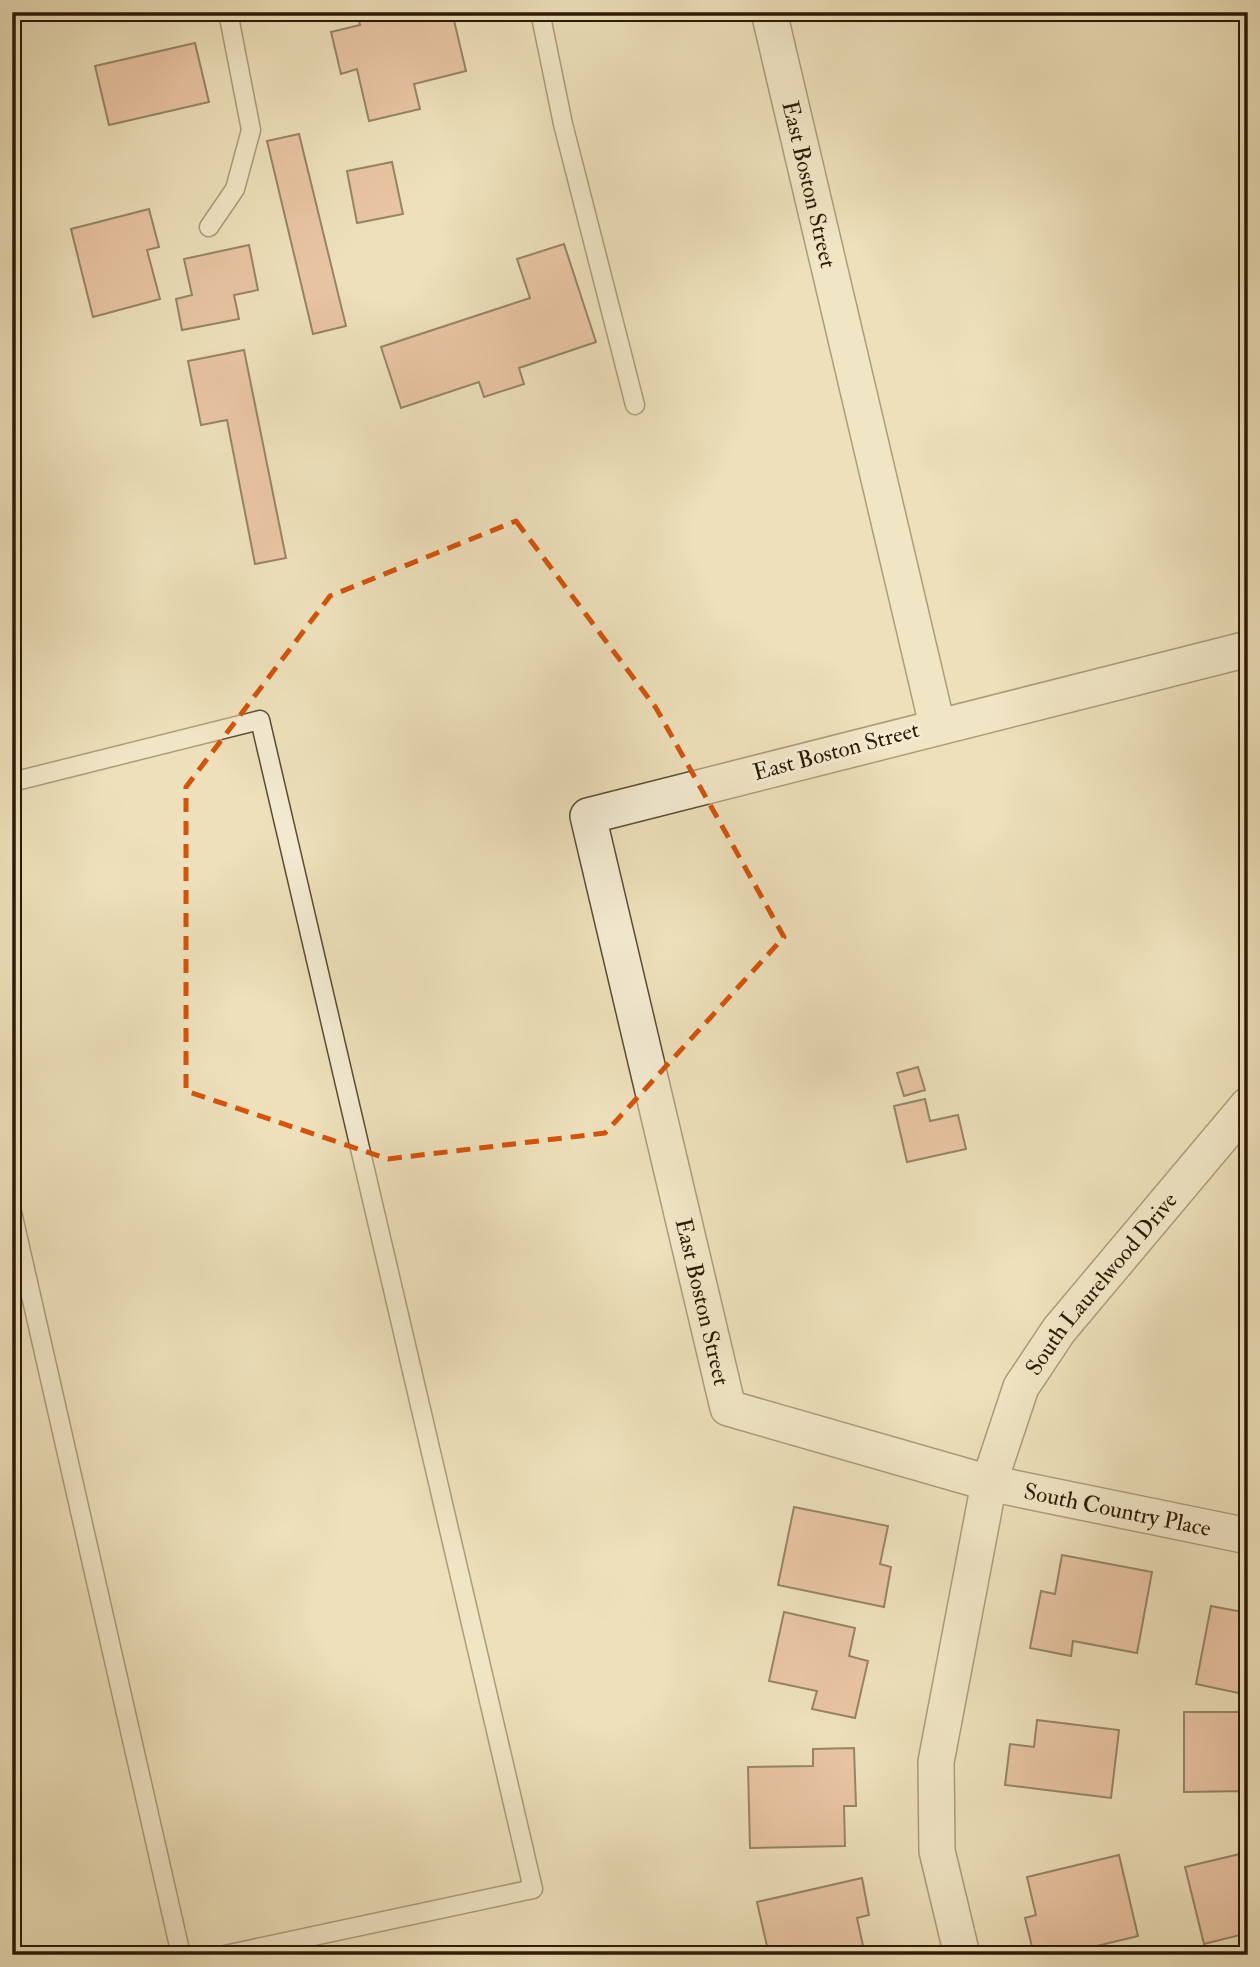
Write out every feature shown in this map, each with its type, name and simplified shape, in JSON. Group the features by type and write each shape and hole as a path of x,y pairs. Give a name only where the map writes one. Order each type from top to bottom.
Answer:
{"street":[{"name":"East Boston Street","path":"769,12 937,725"},
{"name":"East Boston Street","path":"989,1483 728,1408 588,816 937,725 1248,649"},
{"name":"South Laurelwood Drive","path":"989,1483 1021,1387 1059,1330 1248,1105"},
{"name":"South Country Place","path":"989,1483 1248,1536"},
{"path":"962,1955 937,1851 936,1762 989,1483"}],"lane":[{"path":"209,227 234,189 251,130 228,12"},
{"path":"540,12 563,124 635,405"},
{"path":"12,782 260,720 533,1889 225,1955"},
{"path":"12,1212 181,1955"}],"highlighted area":[{"path":"516,521 656,708 784,937 605,1133 388,1159 186,1091 186,787 330,596"}],"building":[{"path":"357,12 452,12 466,71 414,84 420,109 369,121 357,69 341,74 331,32 360,25"},
{"path":"195,43 209,102 109,125 95,66"},
{"path":"299,134 346,326 313,334 267,141"},
{"path":"392,162 403,214 357,223 347,171"},
{"path":"149,209 159,247 147,250 160,299 93,317 71,229"},
{"path":"564,244 596,342 519,368 524,384 484,397 479,382 401,408 381,347 530,298 517,259"},
{"path":"249,245 258,290 234,295 239,319 182,330 176,299 192,295 184,259"},
{"path":"244,350 286,558 255,564 227,420 201,425 188,361"},
{"path":"918,1067 925,1090 904,1096 897,1073"},
{"path":"925,1099 930,1121 958,1115 966,1149 907,1162 894,1106"},
{"path":"794,1507 888,1526 880,1564 891,1567 884,1607 778,1585"},
{"path":"1062,1555 1152,1572 1137,1653 1073,1641 1071,1656 1030,1648 1041,1591 1055,1594"},
{"path":"1211,1606 1248,1613 1248,1695 1196,1684"},
{"path":"784,1612 855,1628 849,1656 868,1661 855,1718 812,1709 817,1691 769,1681"},
{"path":"1184,1712 1248,1712 1248,1810 1247,1791 1184,1792"},
{"path":"1037,1720 1119,1730 1111,1798 1005,1785 1010,1744 1034,1747"},
{"path":"854,1748 856,1806 844,1806 845,1846 750,1848 748,1767 813,1766 813,1749"},
{"path":"1248,1852 1248,1933 1204,1944 1185,1867"},
{"path":"1119,1855 1138,1936 1076,1951 1077,1955 1034,1955 1025,1918 1036,1915 1027,1877"},
{"path":"862,1878 869,1915 857,1918 865,1955 769,1955 757,1902"}]}
